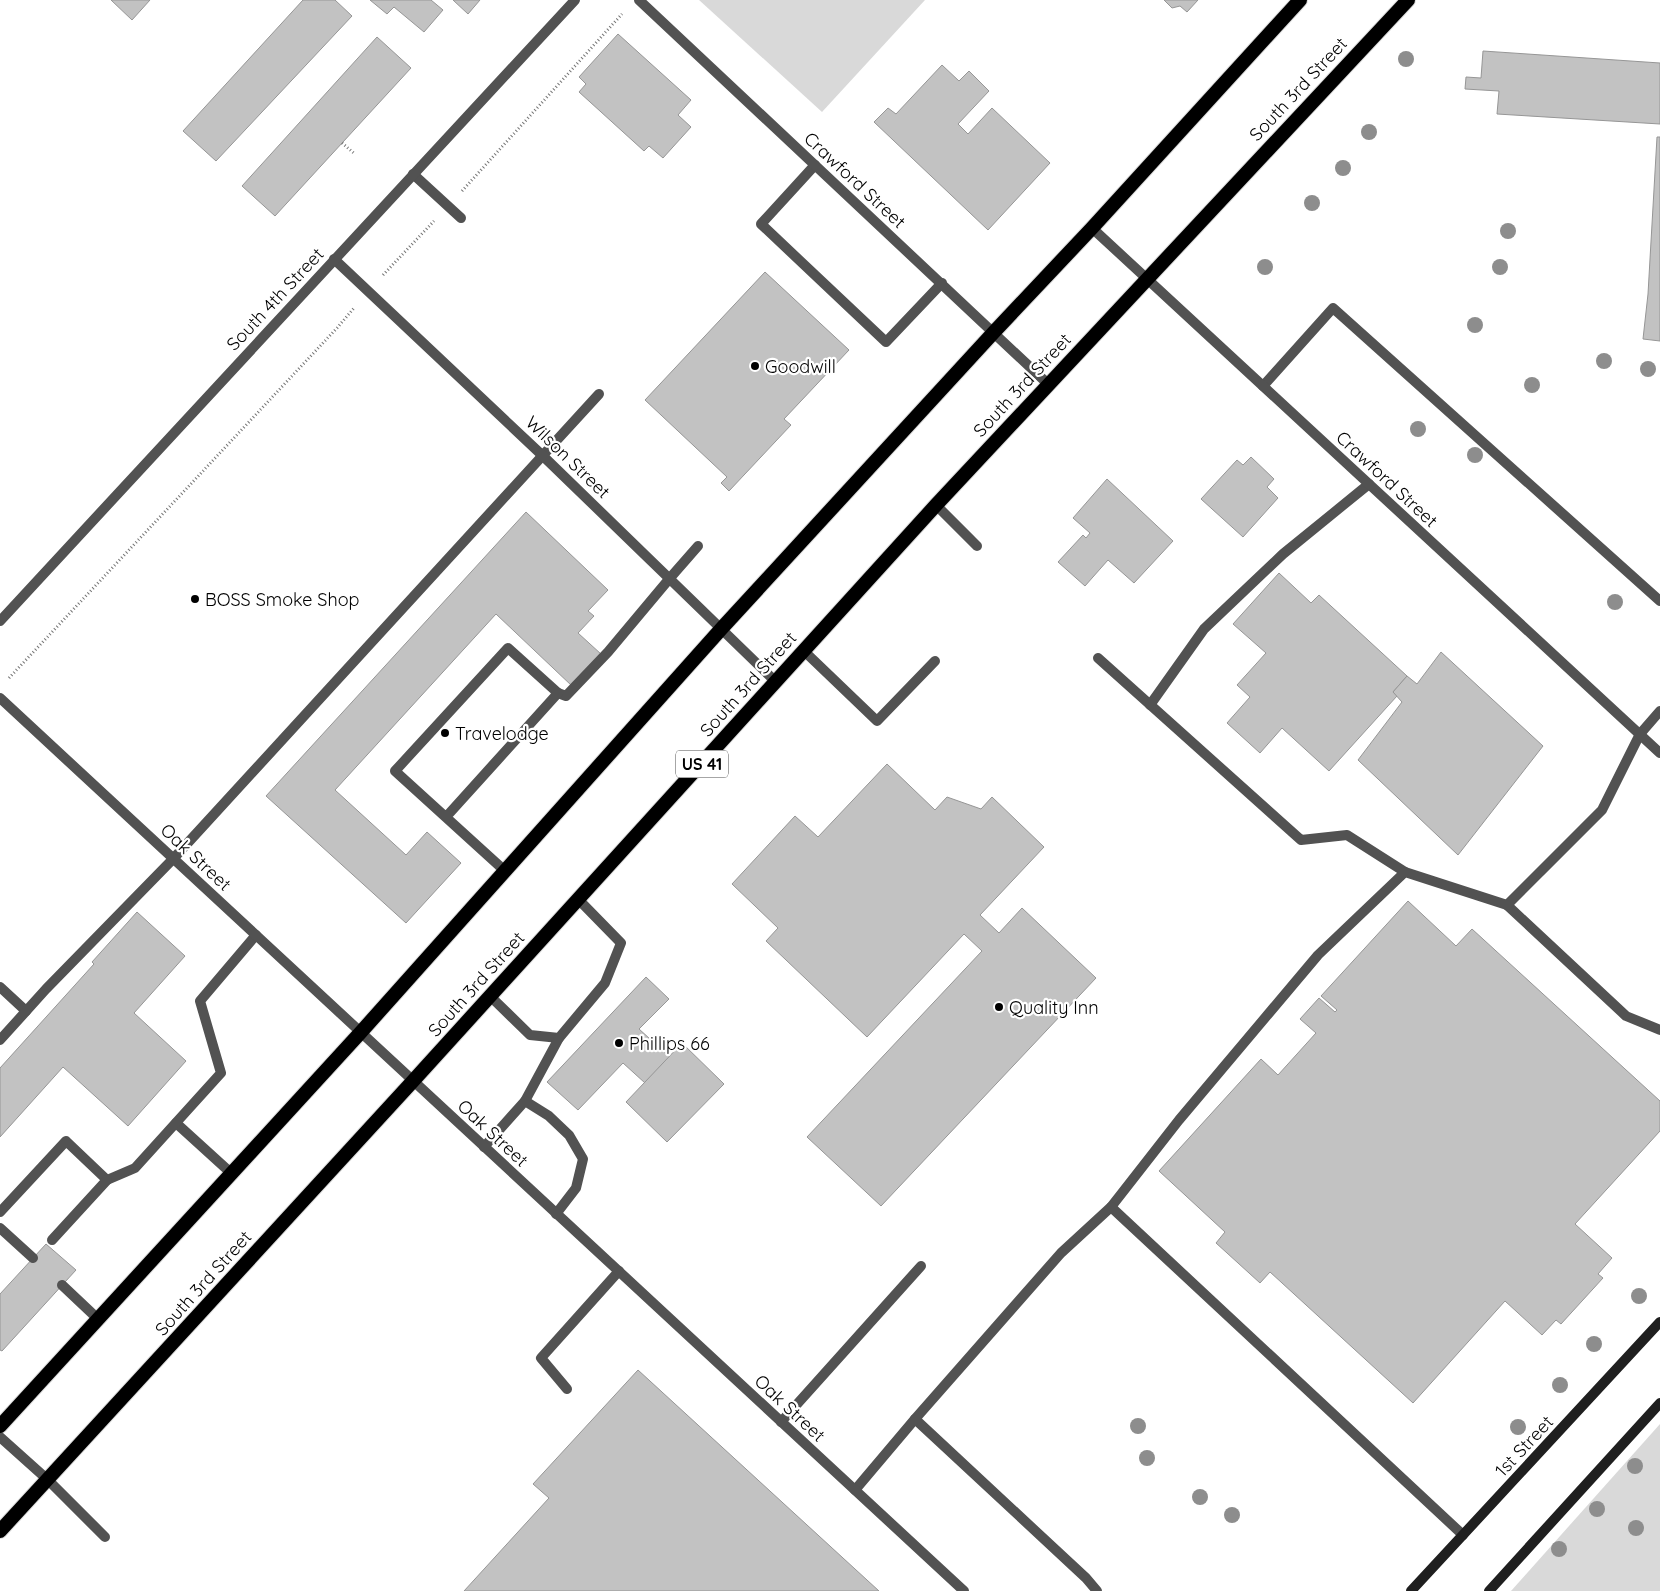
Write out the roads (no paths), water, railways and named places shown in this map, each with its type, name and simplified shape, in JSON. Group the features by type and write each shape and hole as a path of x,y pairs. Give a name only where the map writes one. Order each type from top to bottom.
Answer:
{"highway":[{"path":"0,1426 361,1032 722,628 1300,0"},
{"name":"South 3rd Street","path":"0,1531 1048,384 1408,0"}],"main road":[{"name":"1st Street","path":"1411,1591 1660,1322"},
{"path":"1489,1591 1660,1404"}],"street":[{"name":"South 4th Street","path":"0,621 575,0"},
{"name":"Crawford Street","path":"639,0 1048,384"},
{"path":"815,165 761,224 886,342 942,283"},
{"path":"413,174 461,218"},
{"name":"Crawford Street","path":"1092,228 1660,753"},
{"name":"Wilson Street","path":"334,259 543,456 776,682"},
{"path":"1263,386 1333,308 1660,601"},
{"path":"0,1040 26,1010 174,859 599,394"},
{"path":"1150,705 1204,629 1283,554 1369,484"},
{"path":"936,506 977,546"},
{"path":"505,871 395,770 508,648 558,692 566,696 608,652 698,546"},
{"path":"804,651 877,721 935,661"},
{"path":"1098,658 1301,840 1347,834 1405,872 1507,905 1626,1016 1660,1030"},
{"path":"446,817 558,692"},
{"name":"Oak Street","path":"0,698 964,1591"},
{"path":"1507,905 1602,810 1640,734 1660,711"},
{"path":"855,1490 1061,1252 1111,1207 1179,1120 1318,955 1405,872"},
{"path":"484,1147 525,1101 559,1038 605,983 620,943 578,899"},
{"path":"52,1240 107,1180 135,1168 221,1073 200,1001 256,935"},
{"path":"0,986 26,1010"},
{"path":"490,996 530,1035 559,1038"},
{"path":"525,1101 549,1116 569,1135 584,1159 576,1188 556,1214"},
{"path":"176,1123 231,1173"},
{"path":"0,1212 66,1141 107,1180"},
{"path":"1111,1207 1463,1535"},
{"path":"0,1228 32,1258"},
{"path":"781,1422 921,1266"},
{"path":"567,1389 541,1358 619,1271"},
{"path":"62,1285 98,1319"},
{"path":"915,1419 1086,1578 1097,1591"},
{"path":"0,1437 48,1480 105,1537"}],"place":[{"name":"Goodwill","path":"755,366"},
{"name":"BOSS Smoke Shop","path":"195,599"},
{"name":"Travelodge","path":"445,733"},
{"name":"Quality Inn","path":"999,1007"},
{"name":"Phillips 66","path":"619,1043"}]}
